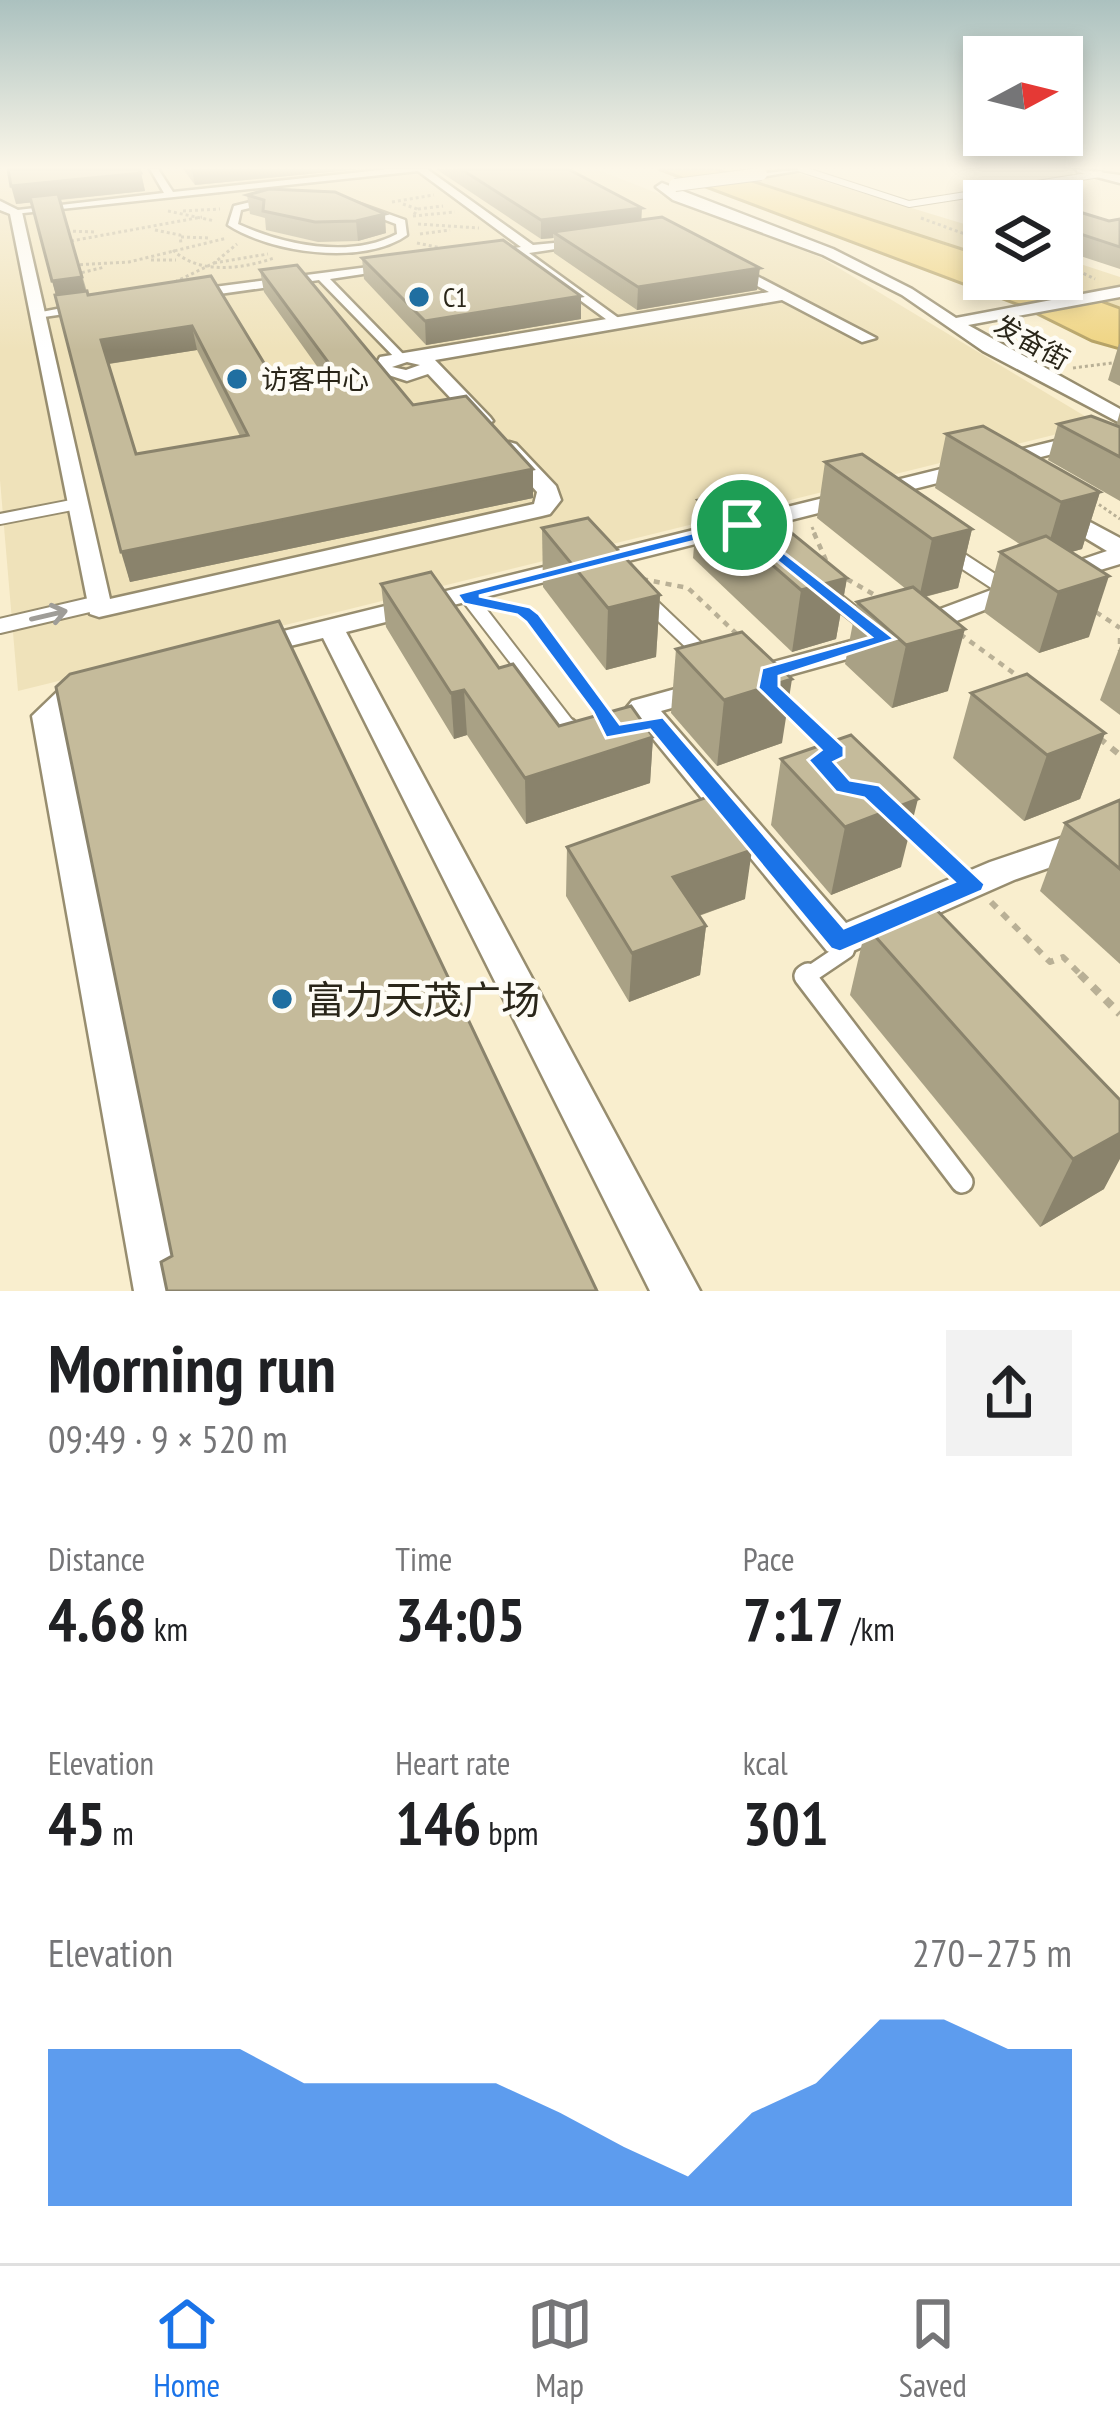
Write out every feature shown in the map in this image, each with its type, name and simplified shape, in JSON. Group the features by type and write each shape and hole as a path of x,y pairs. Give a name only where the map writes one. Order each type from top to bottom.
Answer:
{"street":[{"path":"20,256 85,229"},
{"path":"240,229 252,236 307,246 367,248 401,236 401,229"},
{"path":"500,229 618,322"},
{"name":"发奋街","path":"766,229 828,252 907,292 1120,417"},
{"path":"470,257 593,240"},
{"path":"705,252 868,338"},
{"path":"20,256 101,306"},
{"path":"20,256 99,609 542,509 550,500 541,482 426,363"},
{"path":"165,297 412,264"},
{"path":"321,276 399,358 386,362 382,370 407,376 447,350 782,295"},
{"path":"953,323 1120,292"},
{"path":"219,656 469,597 614,570 873,501 979,465 1101,441"},
{"path":"979,465 1120,550 1094,566 1006,589 886,639 642,707 645,724 840,941 944,908 973,884 1116,836"},
{"path":"331,628 676,1291"},
{"path":"129,678 68,697 47,716 158,1291"}],"lane":[{"path":"0,519 77,504"},
{"path":"936,543 1006,589"},
{"path":"814,582 886,639"},
{"path":"640,594 717,667"},
{"path":"469,597 581,742 614,733"},
{"path":"0,626 98,603"},
{"path":"840,941 845,950 806,976 962,1182"}],"path":[{"path":"20,256 109,232 140,229"},
{"path":"145,229 181,237 252,236"},
{"path":"174,233 177,229"},
{"path":"401,236 464,229"},
{"path":"20,256 109,232"},
{"path":"174,283 252,236"},
{"path":"401,236 441,248"},
{"path":"176,249 181,237"},
{"path":"20,256 111,265 221,238"},
{"path":"140,260 266,262 307,246"},
{"path":"176,249 183,260"},
{"path":"20,256 111,265"},
{"path":"1083,274 1102,283"},
{"path":"1080,380 1073,368 1120,362"},
{"path":"1078,495 1120,519"},
{"path":"614,570 676,579 687,585 769,667 769,688 836,752"},
{"path":"469,597 524,611 532,618 614,733"},
{"path":"1087,606 1120,628"},
{"path":"1120,638 1120,651"},
{"path":"905,822 1050,962 1064,957 1120,1014"}],"shaded area":[{"path":"0,229 749,229 822,258 1098,424 18,691 0,480"},
{"path":"818,229 901,229 963,249 963,284"},
{"path":"897,229 963,229 963,251"},
{"path":"1083,265 1120,277 1120,308 1083,295"},
{"path":"1083,295 1120,308 1120,349 1092,341 1006,300 1083,300"}],"building":[{"path":"38,229 68,229 82,277 52,281"},
{"path":"686,229 760,268 638,287 553,232"},
{"path":"1083,229 1120,229 1120,247 1083,235"},
{"path":"503,240 581,296 425,321 362,258"},
{"path":"297,265 413,405 466,396 533,469 121,552 55,295 87,291 88,295 211,276 281,391 342,381 260,270","holes":["192,326 248,435 136,454 101,340"]},
{"path":"1091,416 1120,427 1120,457 1058,424"},
{"path":"983,426 1100,492 1061,502 946,434"},
{"path":"862,454 972,529 932,539 825,462"},
{"path":"740,491 847,578 801,590 698,500"},
{"path":"588,518 660,595 608,608 542,528"},
{"path":"1046,536 1109,576 1058,592 1000,552"},
{"path":"431,572 499,668 513,664 559,726 631,706 653,737 525,778 464,690 451,693 381,584"},
{"path":"913,587 965,629 906,645 857,602"},
{"name":"富力天茂广场","path":"279,621 597,1291 167,1291 161,1262 172,1256 56,687 70,674"},
{"path":"742,632 792,679 724,700 676,649"},
{"path":"1027,674 1105,733 1047,755 971,693"},
{"path":"851,735 918,799 845,827 781,759"},
{"path":"713,795 752,850 673,877 706,926 632,953 567,847"},
{"path":"1120,800 1120,869 1065,823"},
{"path":"927,900 1120,1100 1120,1133 1073,1159 866,926"}],"place":[{"name":"C1","path":"419,297"},
{"name":"访客中心","path":"237,379"},
{"name":"富力天茂广场","path":"282,999"}],"route":[{"path":"742,525 886,639 769,672 769,688 836,752 819,760 844,787 871,791 973,884 840,941 655,722 614,733 532,618 524,611 471,600 466,594 742,525"}]}
